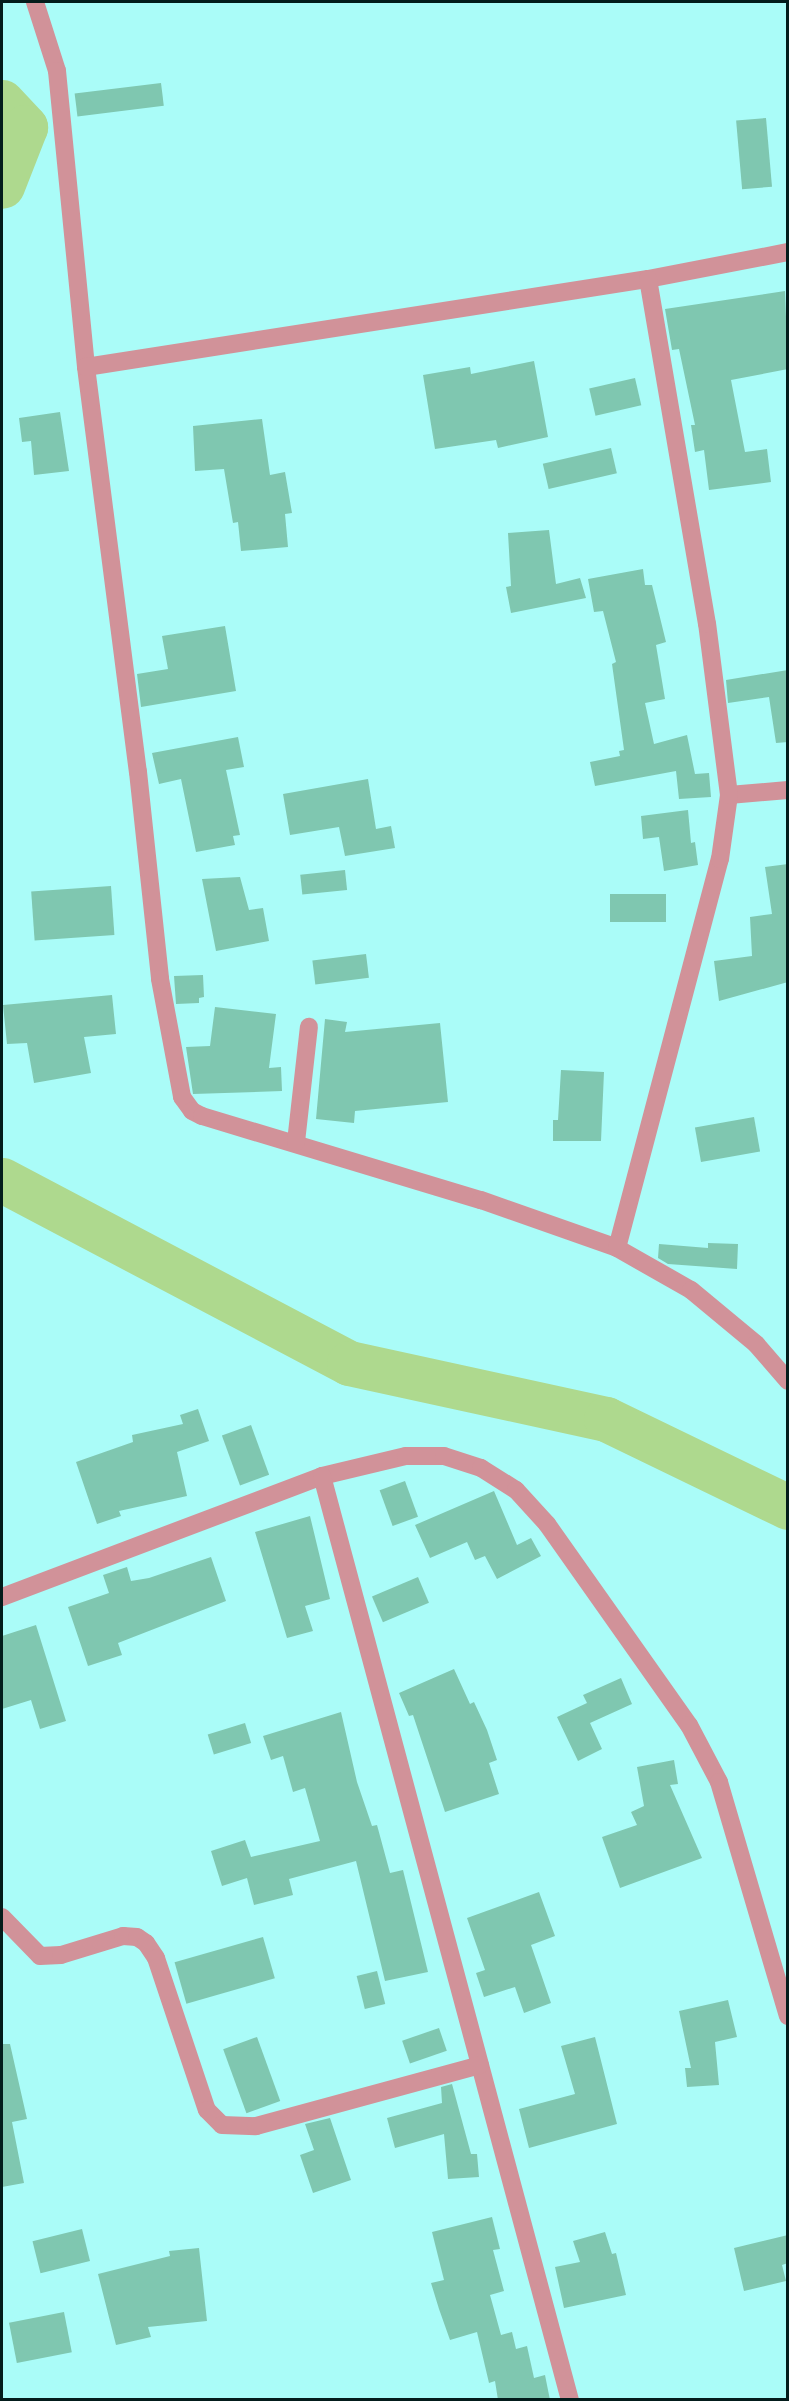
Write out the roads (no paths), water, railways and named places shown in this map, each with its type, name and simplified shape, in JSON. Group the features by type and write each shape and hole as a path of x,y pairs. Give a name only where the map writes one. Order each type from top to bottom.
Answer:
{"street":[{"path":"35,2 57,71 86,367 138,772 160,979 177,1086 189,1108 202,1116 296,1142 617,1248 691,1290 756,1344 788,1381"},
{"path":"86,367 648,279 788,252"},
{"path":"617,1248 720,859 729,795 707,624 648,279"},
{"path":"729,795 788,790"},
{"path":"296,1142 309,1027"},
{"path":"2,1597 322,1476 405,1456 444,1456 481,1468 516,1490 539,1516 683,1715 719,1782 788,2016"},
{"path":"322,1476 570,2400"},
{"path":"2,1917 40,1956 61,1955 123,1936 137,1937 146,1943 156,1958 207,2110 222,2125 238,2129 256,2126 480,2065"}],"waterway":[{"path":"2,102 25,127 2,186"},
{"path":"2,1180 349,1363 606,1419 788,1507"}]}
